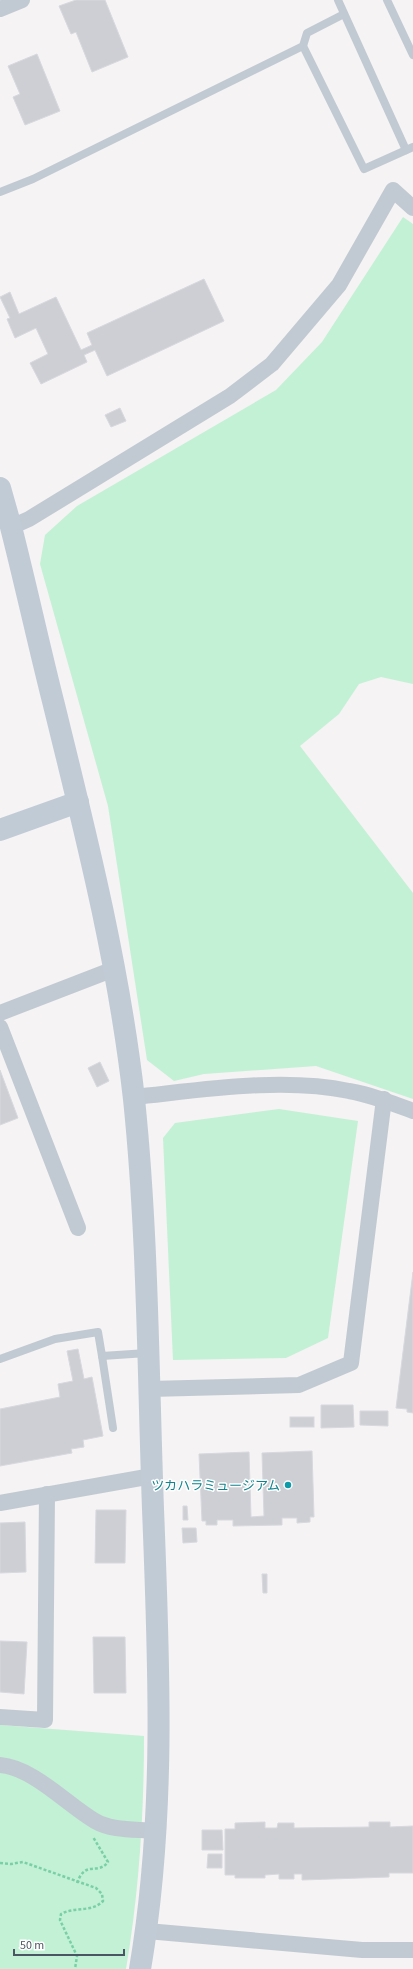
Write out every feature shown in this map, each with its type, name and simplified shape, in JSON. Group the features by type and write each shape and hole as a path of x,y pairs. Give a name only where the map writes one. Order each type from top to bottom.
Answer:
{"street":[{"path":"0,9 22,0"},
{"path":"11,527 29,519 230,396 272,364 338,285 393,190 413,208"},
{"path":"0,488 11,527 97,878 114,969 134,1097 146,1240 148,1353 158,1644 158,1780 147,1931 140,1969"},
{"path":"0,830 78,802"},
{"path":"0,1014 114,969"},
{"path":"0,1027 78,1228"},
{"path":"134,1097 282,1084 348,1090 384,1099 413,1111"},
{"path":"150,1389 299,1385 352,1363 384,1099"},
{"path":"0,1503 152,1476"},
{"path":"0,1717 44,1720 47,1494"},
{"path":"0,1765 24,1772 96,1822 114,1827 155,1831"},
{"path":"147,1931 362,1950 413,1950"}],"lane":[{"path":"338,0 410,148 364,169 303,46 307,33 344,14"},
{"path":"387,0 413,55"},
{"path":"0,192 33,179 303,46"},
{"path":"0,1359 55,1339 98,1332 114,1428"},
{"path":"102,1356 148,1353"}],"path":[{"path":"77,1882 80,1873 87,1869 105,1866 108,1862 93,1839 91,1830 96,1822"},
{"path":"0,1864 23,1862 96,1888 102,1894 103,1901 96,1908 67,1910 61,1914 60,1920 77,1956 75,1969"}],"green space":[{"path":"403,217 413,224 413,684 381,677 359,684 339,714 300,746 413,893 413,1099 316,1066 204,1074 174,1081 147,1060 108,806 40,564 45,535 77,506 276,390 322,342"},
{"path":"279,1109 358,1121 328,1338 286,1358 173,1360 163,1138 175,1123"},
{"path":"0,1725 144,1736 140,1853 131,1940 126,1969 0,1969"}],"building":[{"path":"76,0 105,0 128,57 92,72 76,32 71,34 59,6"},
{"path":"37,54 60,111 25,125 13,97 20,94 8,66"},
{"path":"204,279 224,321 107,376 95,350 84,355 87,362 41,384 30,363 48,354 36,328 15,338 7,319 10,318 0,297 10,292 19,314 56,297 81,350 92,345 87,333"},
{"path":"120,408 126,421 111,427 105,415"},
{"path":"100,1062 109,1081 97,1087 88,1068"},
{"path":"0,1070 18,1118 0,1125"},
{"path":"413,1272 413,1413 407,1412 407,1409 396,1408"},
{"path":"78,1349 84,1379 92,1377 103,1436 83,1440 84,1447 71,1449 72,1453 0,1466 0,1409 60,1397 58,1384 73,1381 67,1351"},
{"path":"321,1405 353,1405 354,1427 321,1428"},
{"path":"360,1411 388,1411 388,1426 360,1425"},
{"path":"290,1417 314,1417 314,1427 290,1427"},
{"name":"ツカハラミュージアム","path":"312,1451 314,1517 310,1517 310,1522 297,1523 297,1518 282,1518 282,1525 233,1526 233,1520 217,1520 217,1525 206,1525 206,1521 202,1521 199,1454 249,1452 251,1517 264,1516 262,1453"},
{"path":"183,1506 187,1506 188,1520 183,1520"},
{"path":"96,1510 126,1510 125,1563 95,1563"},
{"path":"25,1522 26,1572 0,1573 0,1523"},
{"path":"182,1528 196,1528 197,1542 183,1543"},
{"path":"262,1574 267,1574 267,1593 263,1593"},
{"path":"93,1637 125,1637 126,1693 94,1693"},
{"path":"0,1641 27,1642 24,1694 0,1692"},
{"path":"265,1822 265,1828 277,1828 278,1823 294,1823 294,1828 369,1827 369,1822 390,1822 390,1827 413,1826 413,1873 389,1873 389,1877 302,1880 302,1874 294,1874 294,1879 279,1879 279,1874 265,1875 265,1878 235,1878 235,1875 225,1875 225,1829 235,1829 235,1823"},
{"path":"202,1830 222,1830 223,1850 202,1850"},
{"path":"208,1854 222,1854 222,1868 207,1868"}],"place":[{"name":"ツカハラミュージアム","path":"288,1485"}]}
